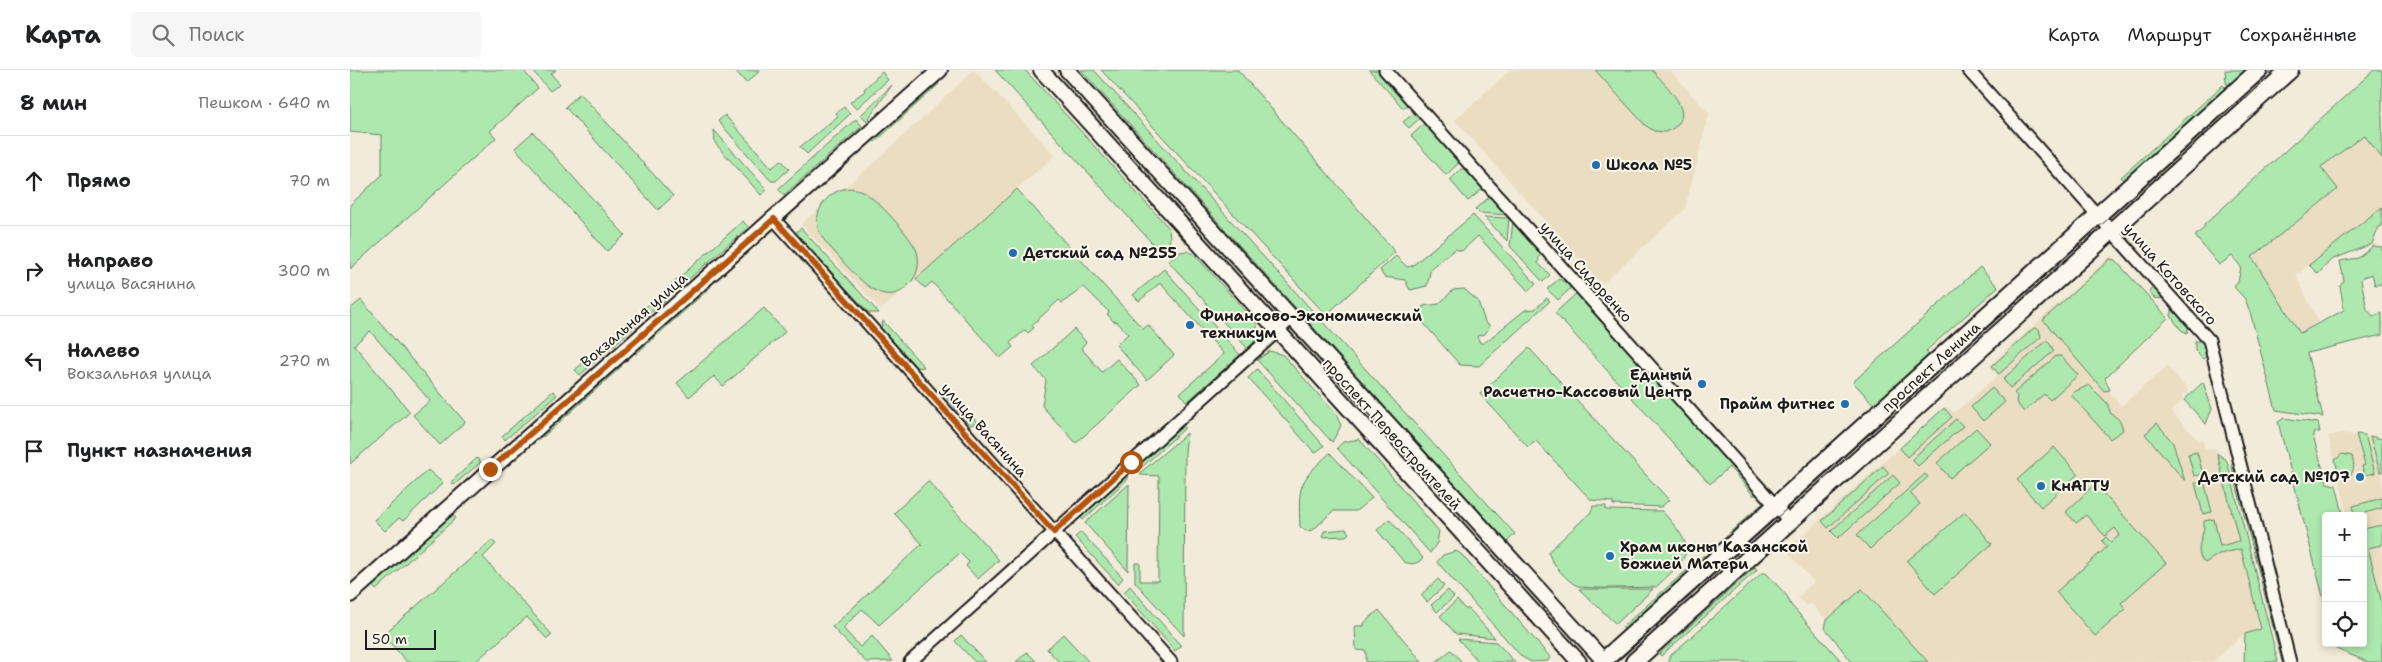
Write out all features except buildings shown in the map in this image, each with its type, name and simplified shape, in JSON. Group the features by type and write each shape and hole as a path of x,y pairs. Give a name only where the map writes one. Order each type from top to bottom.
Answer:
{"highway":[{"name":"проспект Ленина","path":"1603,661 1771,500 2098,216 2259,70"},
{"name":"проспект Ленина","path":"1634,662 2290,70"}],"main road":[{"name":"Вокзальная улица","path":"350,594 940,70"},
{"name":"проспект Первостроителей","path":"1041,70 1579,662"},
{"name":"проспект Первостроителей","path":"1067,70 1603,661"},
{"path":"1462,535 1476,522"}],"street":[{"name":"улица Сидоренко","path":"1385,70 1790,522"},
{"name":"улица Котовского","path":"1968,70 2209,340 2290,662"},
{"name":"улица Васянина","path":"774,219 1171,662"},
{"path":"910,662 1292,318"}],"shaded area":[{"path":"974,70 1055,155 881,310 801,224 876,161"},
{"name":"Школа №5","path":"1510,70 1670,70 1709,114 1685,209 1602,284 1455,120"},
{"path":"2364,134 2382,158 2382,207 2296,275 2318,322 2300,333 2252,257 2338,190 2321,167"},
{"name":"КнАГТУ","path":"2112,255 2168,318 2098,378 2121,406 2167,366 2189,391 2181,397 2184,400 2171,411 2199,441 2202,439 2205,450 2216,448 2261,630 2245,634 2212,662 1864,662 1811,603 1806,606 1798,597 1814,582 1786,550 1946,406 1954,413 1997,376 1989,366"},
{"name":"Детский сад №107","path":"2341,433 2382,439 2382,651 2367,593 2367,512 2347,512 2328,436"}],"green space":[{"path":"350,70 523,70 538,88 490,131 496,138 350,269 350,205 382,175 382,135 350,132"},
{"path":"532,70 556,70 551,74 560,84 550,91"},
{"path":"735,70 761,70 746,83"},
{"path":"995,70 1025,70 1168,227 1169,242 1161,253"},
{"path":"1081,70 1094,70 1515,534 1507,542"},
{"path":"1101,70 1238,70 1395,252 1326,315"},
{"path":"1369,70 1381,70 1410,103 1403,108"},
{"path":"1595,70 1652,70 1678,102 1681,110 1681,119 1676,126 1665,132 1654,131 1645,125"},
{"path":"2225,70 2253,70 2232,89 2226,83"},
{"path":"2374,70 2382,70 2382,158 2364,135 2321,167 2338,189 2252,257 2300,333 2344,310 2340,286 2344,281 2340,261 2358,258 2373,246 2382,247 2382,284 2375,285 2372,274 2363,277 2361,280 2367,309 2373,316 2382,313 2382,335 2307,353 2323,417 2276,410 2250,312 2245,299 2234,287 2238,282 2241,267 2232,256 2219,265 2195,236 2204,228 2204,225"},
{"path":"882,72 888,80 856,109 850,102 865,91 864,89"},
{"path":"936,81 939,84 875,142 872,139"},
{"path":"892,85 867,121 861,115"},
{"path":"2223,85 2229,91 2126,184 2121,177"},
{"path":"580,93 673,196 658,210 565,107"},
{"path":"844,107 850,114 807,154 800,147 838,116 836,113"},
{"path":"1413,114 1417,114 1420,118 1409,128 1403,122"},
{"path":"725,115 772,168 781,160 789,169 776,181 771,181 718,121"},
{"path":"856,119 862,126 784,195 778,189"},
{"path":"1426,122 1458,157 1458,164 1446,175 1411,136"},
{"path":"714,130 767,190 761,195 715,143"},
{"path":"533,132 625,235 607,251 515,148"},
{"path":"1461,169 1469,169 1485,187 1468,201 1450,180"},
{"path":"843,189 857,189 868,195 893,218 909,237 917,252 918,263 914,278 903,290 894,294 876,291 844,263 822,237 817,222 820,208 830,196"},
{"path":"1017,189 1143,329 1148,325 1174,355 1147,380 1116,345 1128,334 1116,321 1114,322 1107,314 1109,312 1084,287 1062,303 1059,300 1032,325 1034,328 1028,333 1025,330 1010,343 1013,347 1000,358 932,282 925,288 916,279"},
{"path":"1492,195 1508,215 1479,213 1475,209"},
{"path":"2382,207 2382,226 2379,227 2372,244 2331,260 2318,274 2309,265"},
{"path":"1473,215 1536,284 1528,291 1478,236 1462,251 1455,249 1431,268 1427,286 1410,290 1405,280 1384,277 1380,270 1396,256 1407,267 1412,266"},
{"path":"1484,217 1509,218 1507,241"},
{"path":"743,221 748,227 580,375 575,370"},
{"path":"1513,221 1541,248 1538,263 1550,275 1543,282 1510,246"},
{"path":"801,228 879,313 869,313 795,233"},
{"path":"1187,251 1194,254 1257,324 1257,339 1248,349 1168,261 1180,252"},
{"path":"2110,259 2115,260 2168,318 2105,378 2110,390 2104,391 2043,320"},
{"path":"1980,267 1998,287 1926,351 1931,357 1876,407 1853,382"},
{"path":"1164,269 1240,355 1187,402 1180,393 1224,354 1160,283 1139,301 1133,295"},
{"path":"1559,279 1569,284 1570,289 1558,300 1547,289"},
{"path":"706,282 711,287 636,354 632,349"},
{"path":"2154,285 2165,297 2163,299 2154,298 2149,292"},
{"path":"1464,289 1478,301 1485,322 1490,326 1485,334 1477,336 1480,343 1484,343 1525,310 1535,309 1547,298 1550,301 1479,366 1460,365 1420,319 1423,306 1439,304 1453,290"},
{"path":"1578,292 1757,493 1754,496 1729,467 1710,484 1555,313"},
{"path":"361,300 465,422 440,445 413,415 430,401 370,331 354,345 410,412 350,464 350,309"},
{"path":"2173,306 2189,323 2187,333 2181,330 2171,316"},
{"path":"764,308 785,332 723,386 714,376 689,397 677,383"},
{"path":"883,321 924,367 917,368 881,328"},
{"path":"2034,328 2039,329 2041,337 1999,374 1992,366"},
{"path":"1074,329 1086,342 1081,348 1102,372 1117,359 1141,385 1076,443 1042,406 1046,380 1033,366"},
{"path":"2048,341 2054,351 2010,388 2003,379"},
{"path":"2195,341 2205,341 2210,354 2203,359 2195,351"},
{"path":"1529,348 1669,500 1661,507 1613,505 1613,502 1591,500 1536,441 1528,447 1480,394"},
{"path":"1270,351 1283,355 1336,414 1341,426 1332,442 1257,360"},
{"path":"2056,356 2061,356 2078,375 2050,400 2044,394 2024,412 2016,402 2017,396 2014,393"},
{"path":"617,362 622,366 543,437 539,432"},
{"path":"1257,369 1324,446 1315,453 1248,378"},
{"path":"2203,382 2212,409 2206,424 2184,400"},
{"path":"2089,385 2107,403 2111,414 2118,419 2123,430 2110,439 2072,396 2072,393"},
{"path":"1992,388 2005,402 1983,421 1971,407"},
{"path":"553,391 557,395 505,440 502,436"},
{"path":"950,392 978,423 970,425 947,399"},
{"path":"1944,408 1952,417 1907,457 1900,448"},
{"path":"2284,418 2318,423 2320,432 2313,433 2313,436 2327,483 2336,485 2343,512 2322,512 2322,592 2278,422"},
{"path":"1956,419 1963,426 1918,466 1912,459"},
{"path":"1184,422 1184,429 1141,468 1141,459"},
{"path":"2157,423 2173,443 2185,481 2145,434"},
{"path":"1976,428 1990,443 1950,478 1937,463"},
{"path":"1187,433 1185,452 1184,636 1135,582 1135,563 1140,563 1140,581 1158,581 1159,476 1141,475 1140,473"},
{"path":"2356,434 2365,435 2375,473 2365,475 2362,466 2365,465"},
{"path":"2370,436 2382,439 2382,472 2380,472"},
{"path":"1359,439 1439,531 1437,543 1430,553 1337,448 1343,442"},
{"path":"2054,447 2078,474 2041,507 2017,480"},
{"path":"2197,452 2203,474 2194,476 2188,454"},
{"path":"1330,453 1372,498 1356,511 1333,511 1313,530 1306,531 1300,527 1300,492 1306,477"},
{"path":"2217,453 2227,461 2278,662 2244,662 2245,634 2261,629 2241,549 2219,554 2205,563 2201,558 2199,549 2204,521 2214,519 2220,546 2239,541"},
{"path":"2342,454 2352,456 2353,460 2354,466 2348,479 2338,471 2335,460"},
{"path":"477,458 481,462 454,485 451,482"},
{"path":"2236,462 2287,662 2282,662 2231,464"},
{"path":"1883,466 1889,473 1828,528 1822,521"},
{"path":"428,470 443,483 403,521 399,518 385,531 374,520"},
{"path":"1128,470 1128,479 1083,520 1079,515"},
{"path":"1925,474 1928,477 1910,493 1920,504 1870,549 1857,535"},
{"path":"1893,475 1900,483 1838,538 1831,531"},
{"path":"928,481 999,560 978,579 966,566 969,562 960,553 879,625 862,609 843,628 860,647 872,636 893,661 866,662 832,627 922,544 894,513"},
{"path":"2204,481 2212,512 2203,514 2195,483"},
{"path":"1129,484 1128,571 1085,523"},
{"path":"2095,484 2166,563 2121,603 2126,609 2095,636 2056,592 2107,547 2102,541 2106,537 2111,542 2120,535 2115,528 2105,536 2086,515 2076,523 2066,512"},
{"path":"2382,498 2382,508 2367,512 2354,512 2353,506"},
{"path":"1764,502 1764,507 1736,534 1729,533"},
{"path":"1593,506 1606,506 1606,510 1662,511 1681,534 1686,551 1684,558 1656,587 1592,588 1574,584 1560,571 1548,552 1591,512"},
{"path":"1965,512 1992,544 1935,594 1907,561"},
{"path":"451,513 456,518 376,590 371,584"},
{"path":"1389,519 1423,558 1419,562 1412,564 1404,562 1377,530"},
{"path":"2382,525 2382,545 2368,548 2382,603 2382,662 2368,662 2336,649 2336,647 2367,647 2367,528"},
{"path":"1346,529 1349,533 1346,536 1322,537 1324,531"},
{"path":"1081,532 1123,578 1118,584 1075,537"},
{"path":"492,540 496,544 483,557 552,635 547,639 527,617 475,662 407,662 383,635"},
{"path":"1456,551 1461,554 1550,657 1548,661 1531,662 1522,657 1437,562 1443,555"},
{"path":"1704,555 1705,561 1626,632 1622,627"},
{"path":"1755,567 1757,570 1661,656 1659,654"},
{"path":"1762,573 1766,573 1787,596 1791,605 1842,662 1669,662 1669,657"},
{"path":"1438,579 1444,586 1427,602 1421,595"},
{"path":"1130,586 1181,646 1175,651 1124,592"},
{"path":"1579,589 1653,589 1616,624"},
{"path":"1862,589 1928,662 1852,662 1825,628 1827,620"},
{"path":"1448,590 1454,597 1437,612 1431,605"},
{"path":"1457,600 1465,609 1469,609 1495,638 1456,634 1440,616"},
{"path":"1379,610 1422,662 1366,662 1366,651 1356,650 1355,626 1364,626 1364,623"},
{"path":"1063,634 1089,662 1059,662 1047,649"},
{"path":"961,635 986,662 975,662 955,641"},
{"path":"1458,639 1496,642 1515,662 1479,662"},
{"path":"1451,650 1462,662 1436,662"},
{"path":"1027,652 1036,661 1016,662"}],"tram line":[{"path":"1617,662 2273,70"}],"place":[{"name":"Школа №5","path":"1596,165"},
{"name":"Детский сад №255","path":"1013,253"},
{"name":"Финансово-Экономический техникум","path":"1190,325"},
{"name":"Единый Расчетно-Кассовый Центр","path":"1702,384"},
{"name":"Прайм фитнес","path":"1845,404"},
{"name":"Детский сад №107","path":"2360,477"},
{"name":"КнАГТУ","path":"2041,486"},
{"name":"Храм иконы Казанской Божией Матери","path":"1610,556"}],"route":[{"path":"490,469 774,219 1054,532 1131,462"}]}
